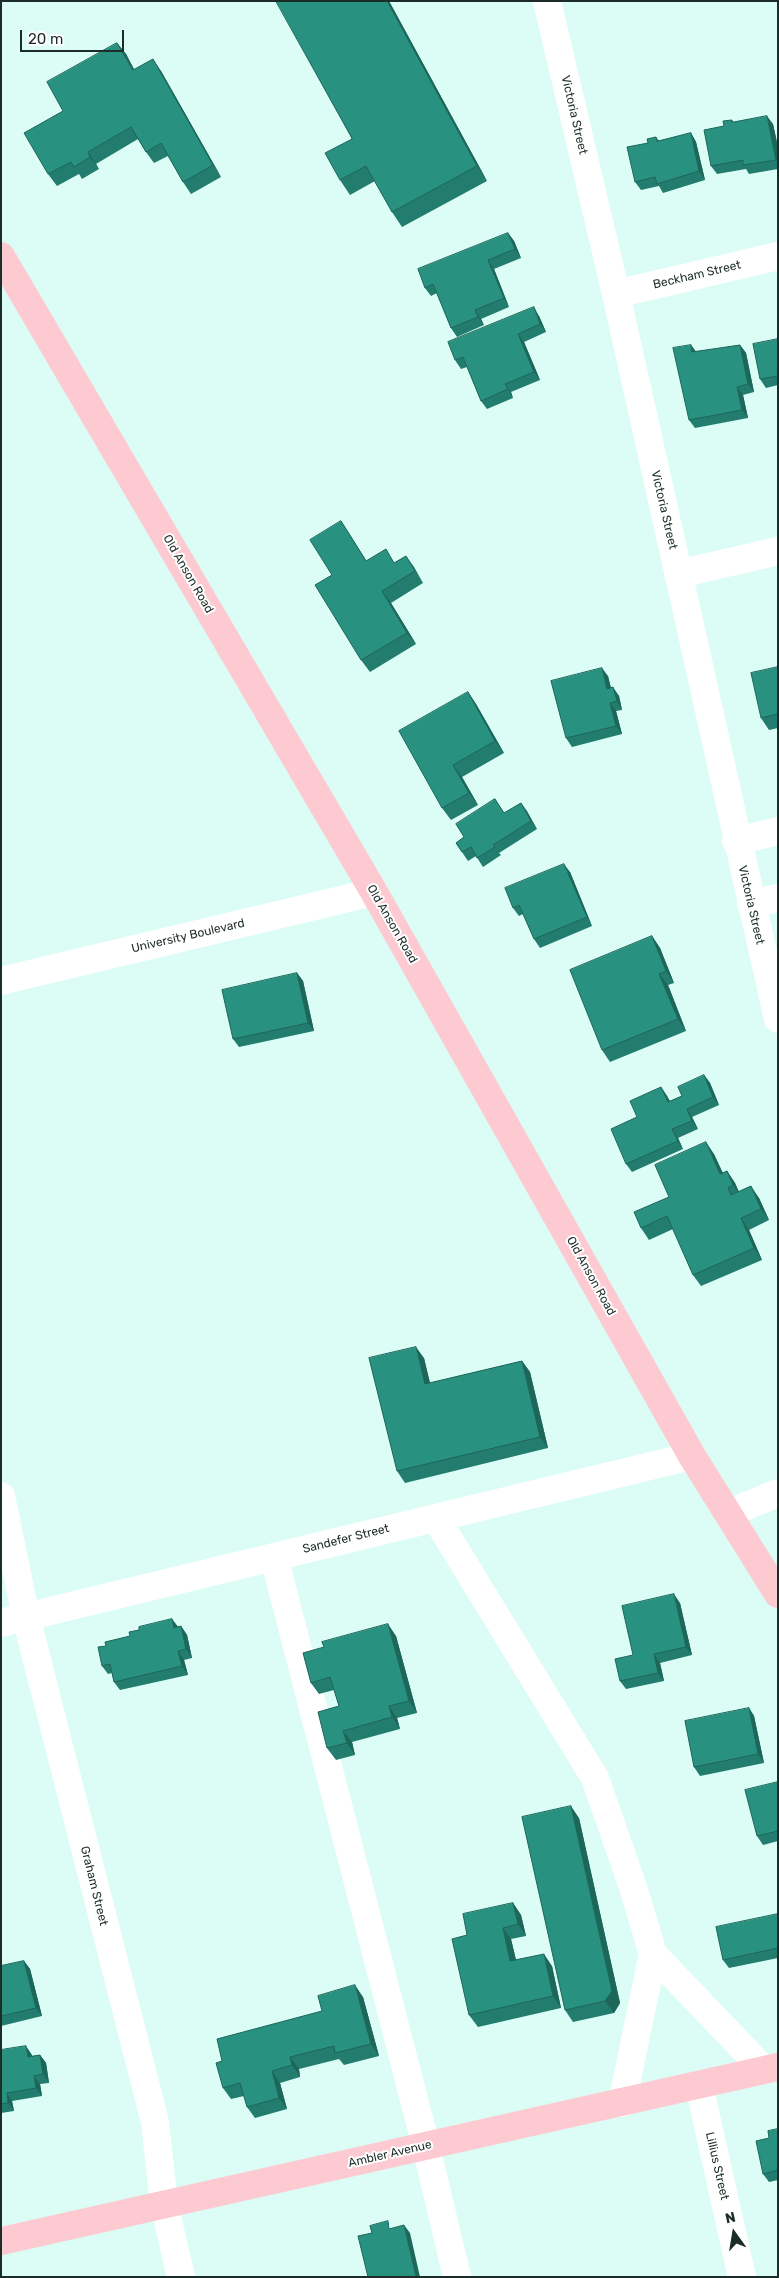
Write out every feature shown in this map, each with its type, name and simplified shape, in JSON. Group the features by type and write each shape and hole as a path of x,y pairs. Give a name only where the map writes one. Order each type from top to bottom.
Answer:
{"main road":[{"name":"Old Anson Road","path":"1,256 374,892 692,1456 778,1594"},
{"name":"Ambler Avenue","path":"1,2241 771,2069"}],"street":[{"name":"Victoria Street","path":"547,1 616,294 736,840 778,1019"},
{"name":"Beckham Street","path":"616,294 778,256"},
{"path":"678,574 778,551"},
{"path":"736,840 778,831"},
{"name":"University Boulevard","path":"1,981 374,892"},
{"path":"751,904 778,898"},
{"name":"Sandefer Street","path":"13,1620 692,1456"},
{"path":"728,1513 778,1494"},
{"name":"Graham Street","path":"1,1496 13,1620 154,2122 164,2204 181,2277"},
{"path":"436,1518 595,1778 633,1888 653,1954 622,2103"},
{"path":"274,1557 426,2146 457,2277"},
{"path":"653,1954 771,2069"},
{"name":"Lillius Street","path":"699,2085 742,2277"}],"building":[{"path":"276,1 387,1 477,166 392,212 366,166 340,180 325,153 352,139"},
{"path":"117,43 133,70 153,59 213,165 183,182 161,143 146,152 131,127 88,152 90,157 74,167 71,162 48,174 24,133 63,111 47,82"},
{"path":"767,116 776,160 743,165 743,160 711,166 704,130 724,126 723,121 732,120 732,122"},
{"path":"691,133 699,171 657,184 655,177 635,182 627,147 648,143 647,139 656,137 657,141"},
{"path":"508,233 515,249 488,260 504,298 475,310 478,317 451,328 433,284 425,288 418,269"},
{"path":"534,307 540,324 518,334 534,372 505,384 508,389 481,401 463,357 455,360 448,342"},
{"path":"778,339 778,376 760,379 753,344"},
{"path":"691,345 692,352 740,345 748,384 737,387 742,410 689,420 673,348"},
{"path":"341,521 366,561 386,549 394,563 406,556 415,571 382,591 407,633 361,660 315,585 332,575 310,540"},
{"path":"778,667 778,714 761,718 751,673"},
{"path":"602,668 607,689 613,687 617,701 610,703 616,726 566,738 551,681"},
{"path":"468,692 495,741 453,765 469,793 442,808 399,731"},
{"path":"495,799 504,813 521,803 531,821 493,845 495,847 477,858 471,847 462,852 456,843 464,837 456,824"},
{"path":"564,864 587,917 534,939 519,905 513,908 505,888"},
{"path":"652,936 666,971 659,974 678,1019 602,1050 570,970"},
{"path":"297,973 308,1023 233,1039 222,990"},
{"path":"704,1075 713,1097 687,1109 692,1121 672,1129 678,1141 626,1164 611,1129 637,1117 630,1101 661,1087 668,1102 682,1096 678,1087"},
{"path":"706,1142 720,1174 727,1171 733,1185 728,1188 731,1195 751,1186 761,1209 741,1218 754,1248 693,1275 667,1216 641,1228 634,1212 669,1197 655,1165"},
{"path":"416,1347 425,1384 522,1361 540,1437 397,1471 369,1358"},
{"path":"674,1594 686,1647 654,1654 658,1673 620,1681 615,1659 633,1655 622,1606"},
{"path":"172,1619 174,1628 181,1626 186,1649 178,1651 182,1666 114,1682 110,1664 102,1666 98,1647 106,1646 105,1642 130,1636 129,1632 139,1630 139,1627"},
{"path":"388,1624 409,1701 389,1706 392,1717 343,1731 347,1743 327,1748 318,1712 339,1706 330,1677 311,1683 303,1653 324,1647 322,1642"},
{"path":"749,1708 758,1754 694,1767 685,1721"},
{"path":"778,1782 778,1831 757,1836 745,1790"},
{"path":"571,1806 612,1991 605,2001 565,2010 522,1817"},
{"path":"513,1903 518,1924 503,1928 510,1961 544,1954 553,1996 469,2015 452,1939 467,1935 463,1914"},
{"path":"778,1914 778,1948 723,1960 716,1927"},
{"path":"24,1961 36,2008 1,2016 1,1966"},
{"path":"355,1985 371,2044 335,2053 334,2046 290,2057 292,2065 272,2071 279,2098 247,2107 240,2083 223,2088 216,2063 222,2061 217,2039 322,2011 318,1996"},
{"path":"26,2046 28,2057 40,2055 43,2074 34,2076 36,2088 7,2093 8,2103 1,2104 1,2050"},
{"path":"778,2129 778,2170 763,2174 756,2141 769,2138 768,2131"},
{"path":"388,2221 389,2229 404,2225 416,2277 368,2277 358,2236 372,2233 370,2226"}]}
